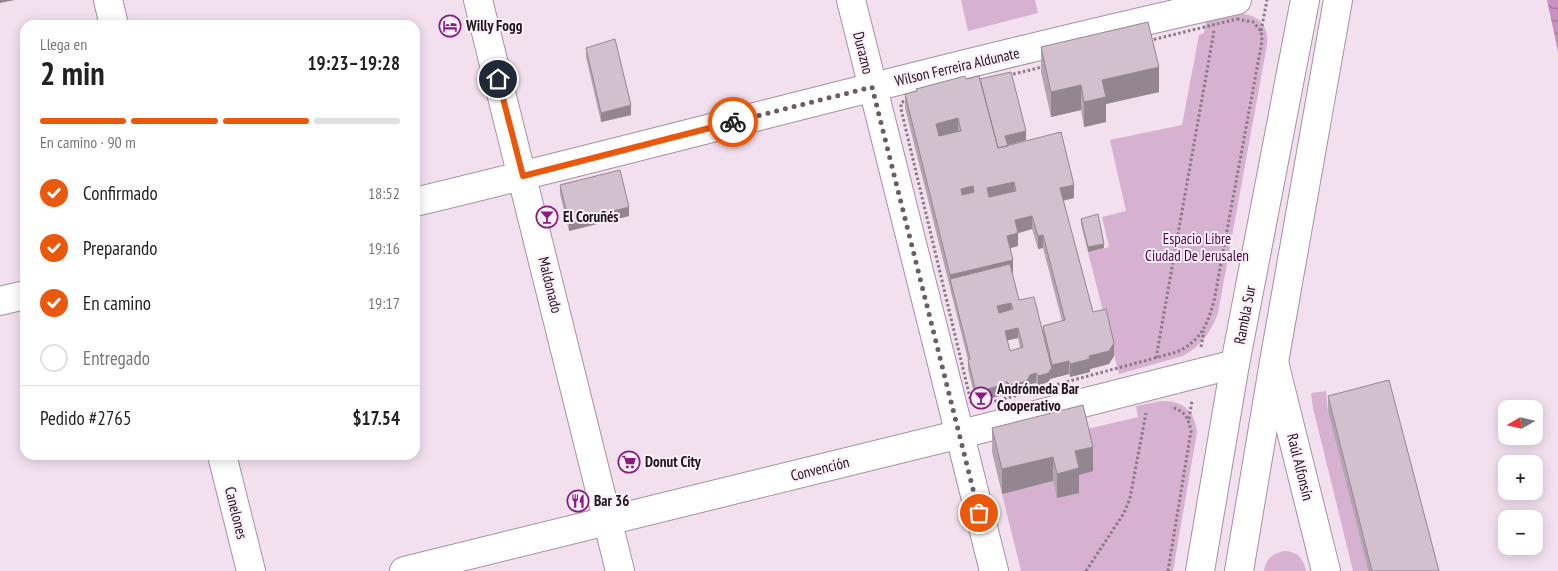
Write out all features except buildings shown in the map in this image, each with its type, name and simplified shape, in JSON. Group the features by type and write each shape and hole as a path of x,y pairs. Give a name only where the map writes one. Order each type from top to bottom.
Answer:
{"street":[{"path":"108,0 113,20"},
{"name":"Maldonado","path":"478,0 620,571"},
{"name":"Durazno","path":"850,0 994,571"},
{"name":"Wilson Ferreira Aldunate","path":"420,201 872,87 1207,11 1237,0"},
{"name":"Rambla Sur","path":"1200,571 1235,364 1305,0"},
{"path":"1239,571 1338,0"},
{"path":"0,301 20,296"},
{"name":"Raúl Alfonsín","path":"1274,362 1326,571"},
{"name":"Convención","path":"404,571 1235,364"},
{"name":"Canelones","path":"223,460 251,571"}],"path":[{"path":"1261,31 1250,20 1237,19 1207,11 901,103 900,108 971,402 981,405 1177,352 1186,348 1204,332 1210,317 1262,41 1261,31 1267,0"},
{"path":"1156,358 1207,11"},
{"path":"1166,407 1181,410 1186,414 1191,432 1168,571"},
{"path":"1086,571 1124,513 1130,498 1146,410 1137,412"}],"green space":[{"path":"961,0 1035,0 1038,13 968,31"},
{"name":"Espacio Libre Ciudad De Jerusalen","path":"1243,14 1259,20 1267,33 1267,45 1218,313 1205,338 1183,356 1119,374 1088,252 1109,247 1102,217 1126,211 1110,140 1182,125 1199,35 1204,33 1206,21"},
{"path":"1326,391 1328,412 1368,571 1353,571 1313,408 1311,393"},
{"path":"1161,401 1176,402 1186,408 1194,418 1197,432 1173,571 1021,571 1002,494 1075,476 1083,430 1138,417 1136,406"},
{"path":"1283,551 1292,552 1299,556 1306,571 1264,571 1266,563 1270,558"}],"water":[{"path":"1547,0 1558,0 1558,52"}],"way so far":[{"path":"733,122 872,87 979,513"}],"place":[{"name":"Willy Fogg","path":"450,26"},
{"name":"El Coruñés","path":"547,217"},
{"name":"Andrómeda Bar Cooperativo","path":"981,398"},
{"name":"Donut City","path":"629,462"},
{"name":"Bar 36","path":"578,501"}],"route":[{"path":"498,79 523,176 733,122"}]}
